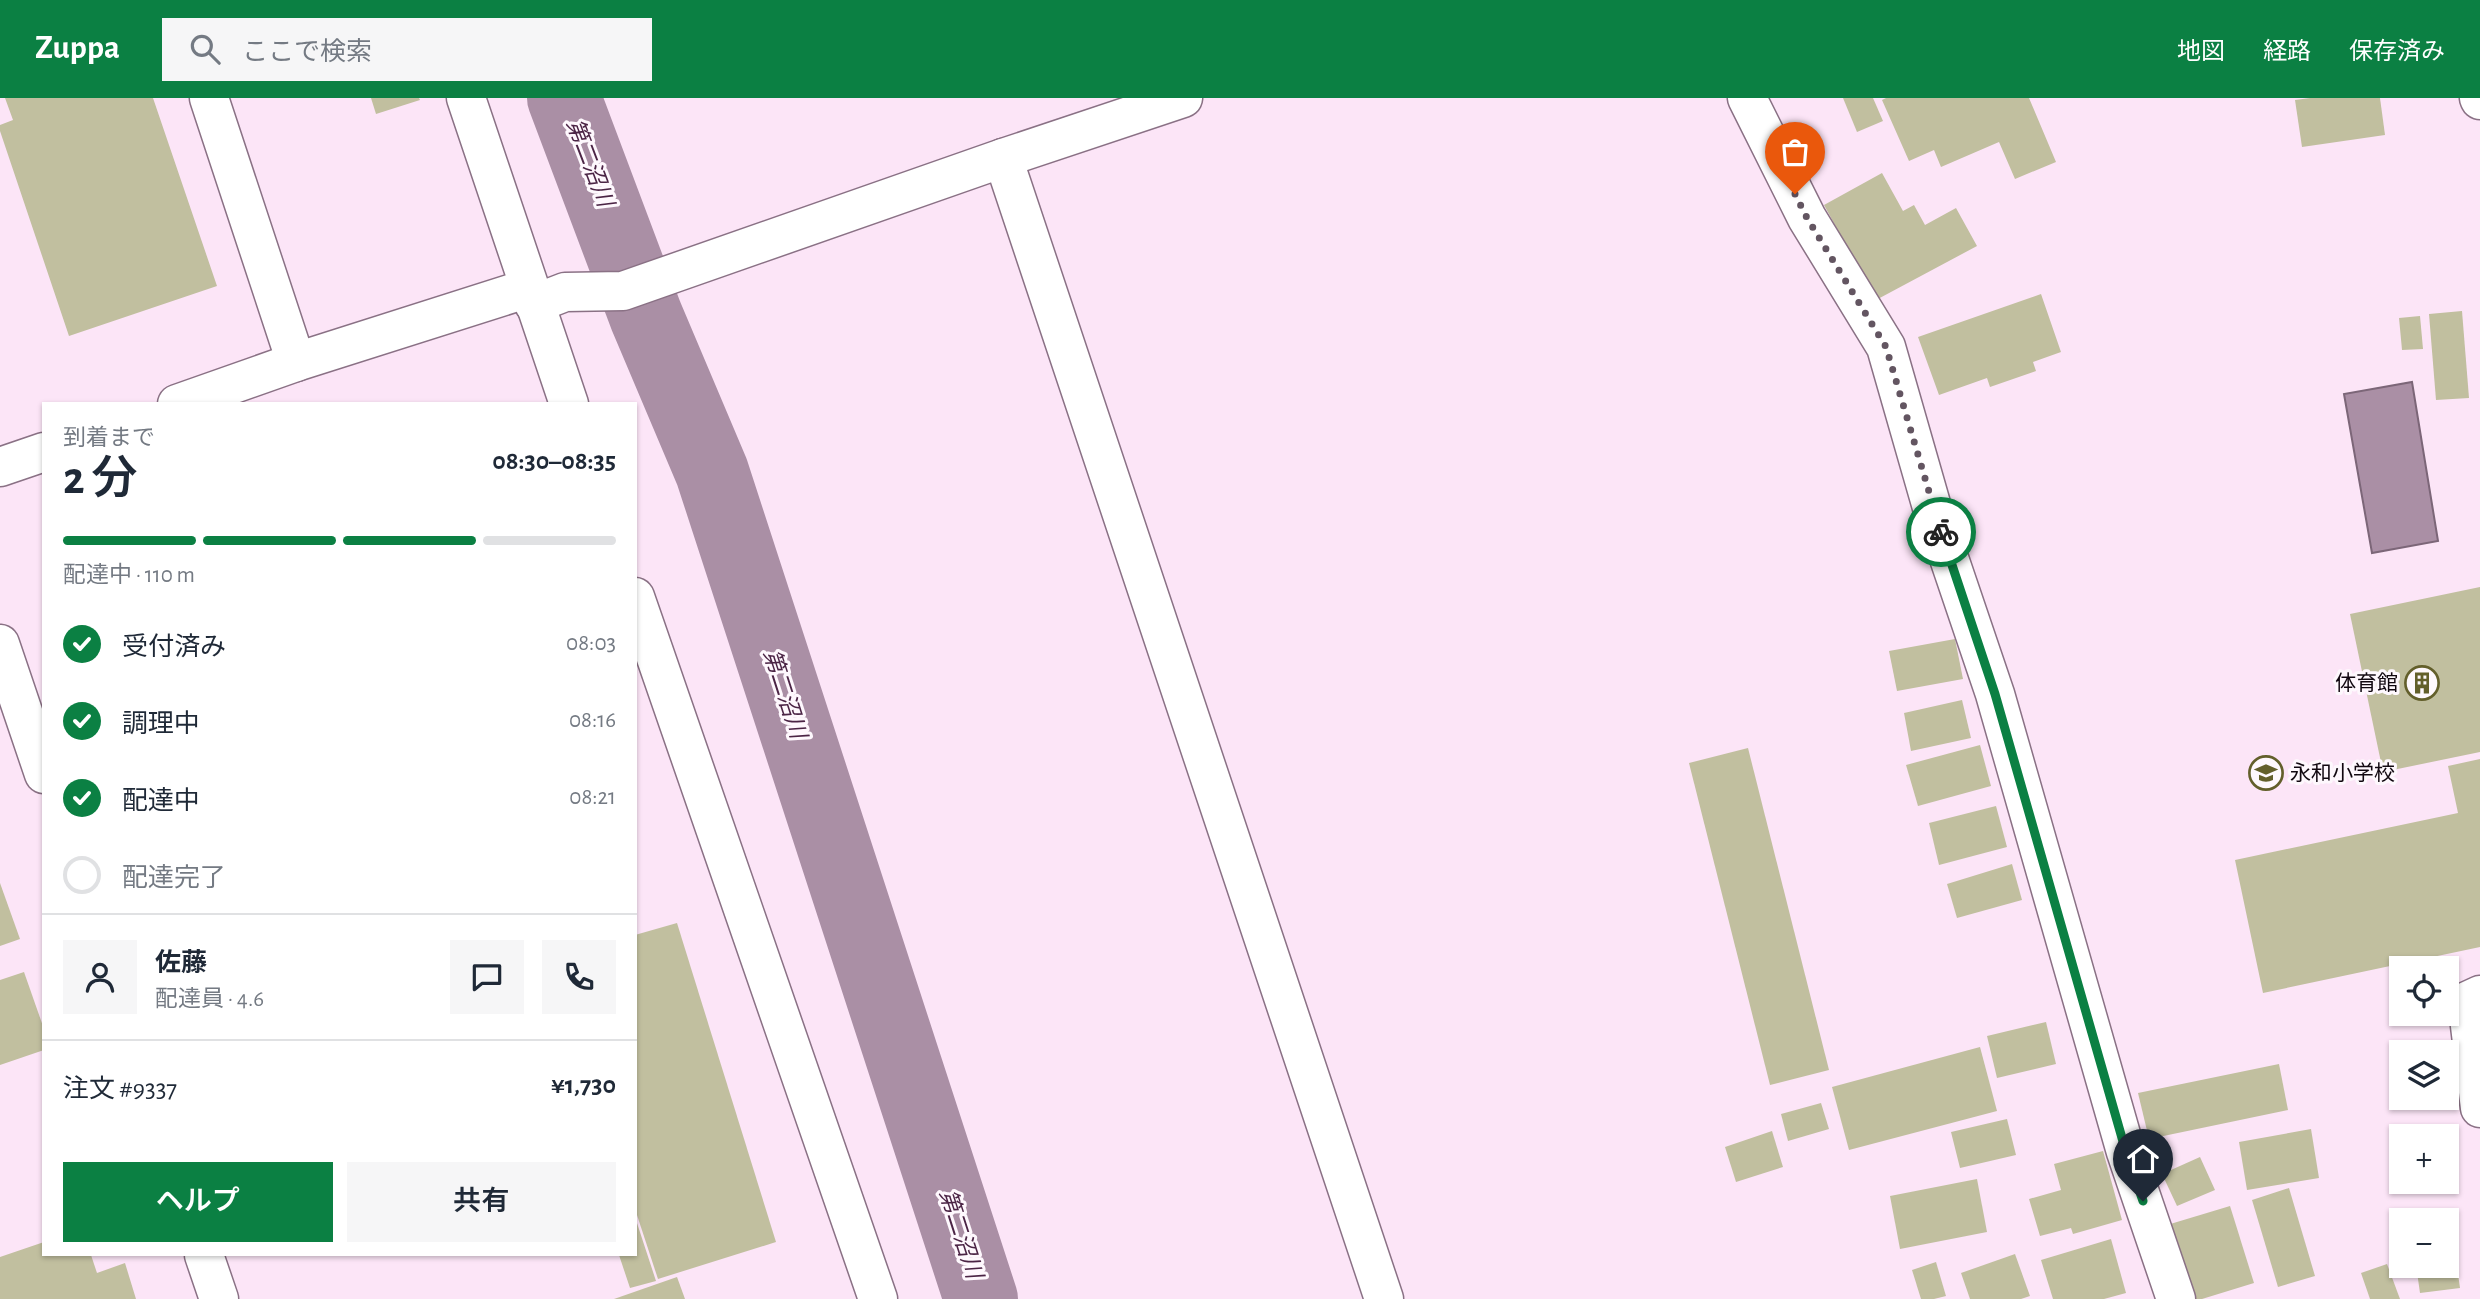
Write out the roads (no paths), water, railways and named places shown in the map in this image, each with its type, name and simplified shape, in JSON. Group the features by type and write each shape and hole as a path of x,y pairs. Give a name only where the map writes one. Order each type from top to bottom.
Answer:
{"street":[{"path":"209,98 296,362"},
{"path":"466,98 568,402"},
{"path":"183,402 296,362 531,296 636,286 1183,98"},
{"path":"1747,98 1807,218 1886,347 1933,511 1995,694 2126,1152 2176,1299"},
{"path":"1003,158 1384,1299"},
{"path":"0,467 42,453"},
{"path":"637,603 878,1299"},
{"path":"0,644 42,768"},
{"path":"2480,995 2467,1001 2480,1108"},
{"path":"204,1256 219,1299"}],"waterway":[{"name":"第二沼川","path":"564,98 646,316 712,472 981,1299"}],"place":[{"name":"体育館","path":"2422,683"},
{"name":"永和小学校","path":"2266,773"}]}
